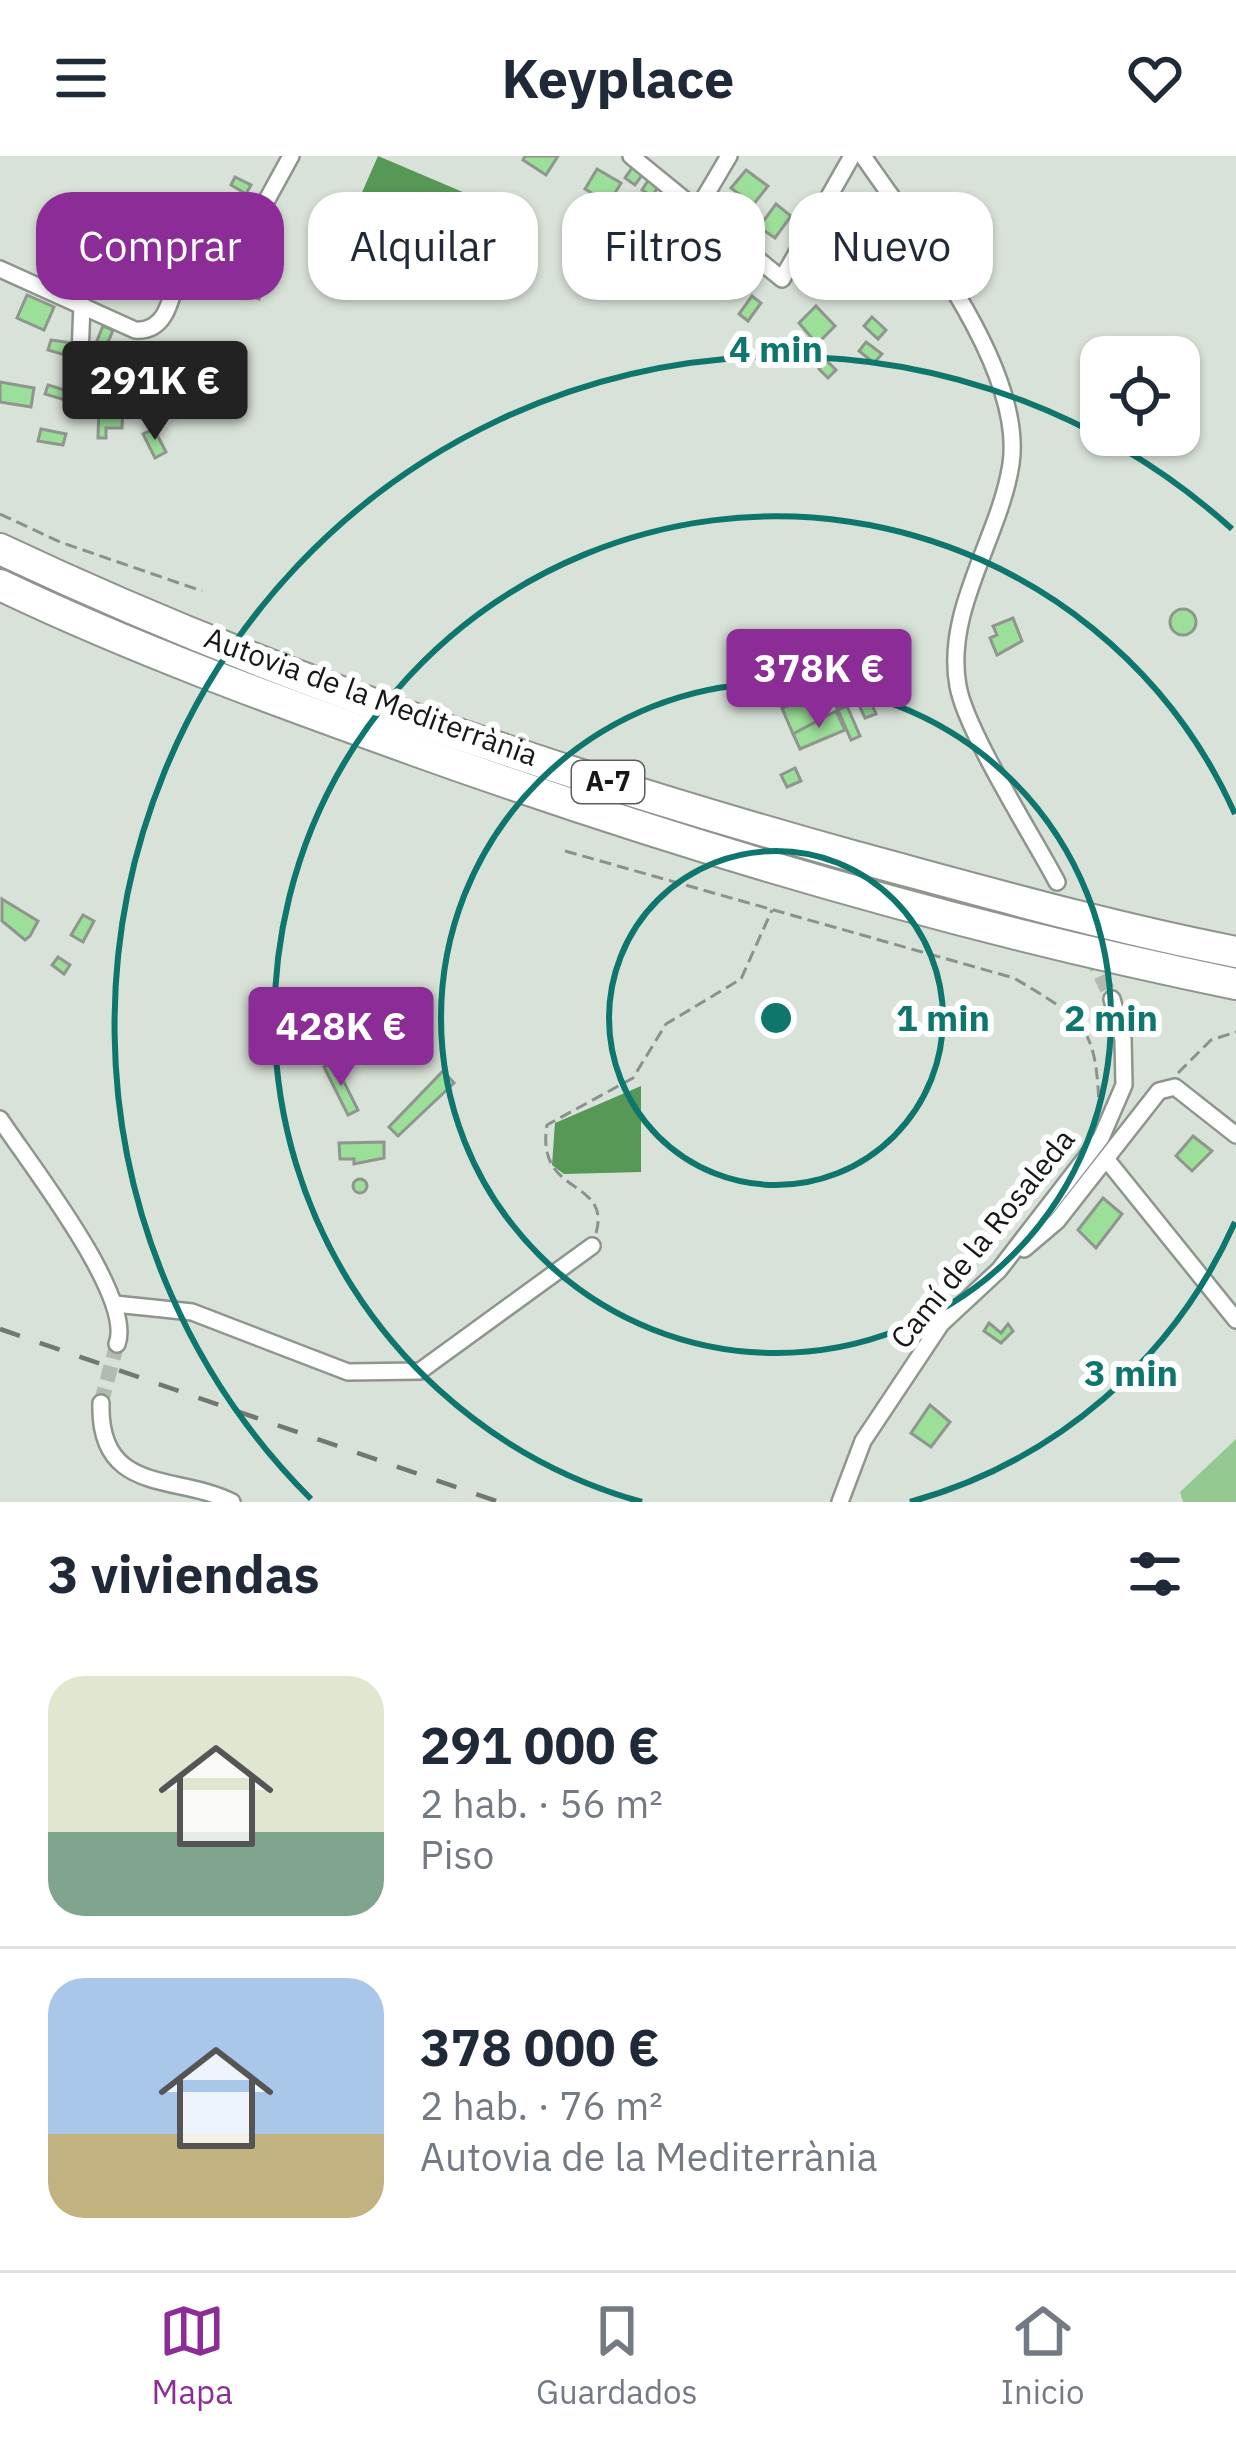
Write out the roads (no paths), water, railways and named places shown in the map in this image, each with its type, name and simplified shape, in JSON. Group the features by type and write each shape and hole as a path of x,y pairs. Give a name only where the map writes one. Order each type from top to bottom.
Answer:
{"highway":[{"name":"Autovia de la Mediterrània","path":"0,549 233,647 487,743 847,854 1236,952"},
{"name":"Autovia de la Mediterrània","path":"0,585 282,703 563,804 848,890 1236,984"}],"street":[{"path":"0,269 135,330 149,331 162,323 185,250 199,229 263,207 291,156"},
{"path":"631,156 675,192"},
{"path":"707,192 728,156"},
{"path":"765,265 782,279 852,156"},
{"path":"863,156 984,344 1009,413 1011,463 959,643 958,686 1057,882"},
{"path":"79,382 82,304"},
{"name":"Camí de la Rosaleda","path":"840,1502 863,1442 941,1324 999,1270 1101,1138 1124,1085 1123,1040 1112,999"},
{"path":"999,1270 1057,1221 1159,1091 1175,1087 1236,1135"},
{"path":"0,1119 115,1304 121,1333 117,1344"},
{"path":"1107,1160 1236,1320"},
{"path":"115,1304 192,1312 348,1372 420,1371 592,1246"},
{"path":"101,1403 108,1443 135,1475 232,1502"}],"tunnel":[{"path":"1091,955 1112,999"},
{"path":"101,1403 117,1344"}],"railway":[{"path":"0,1329 499,1502"}]}
